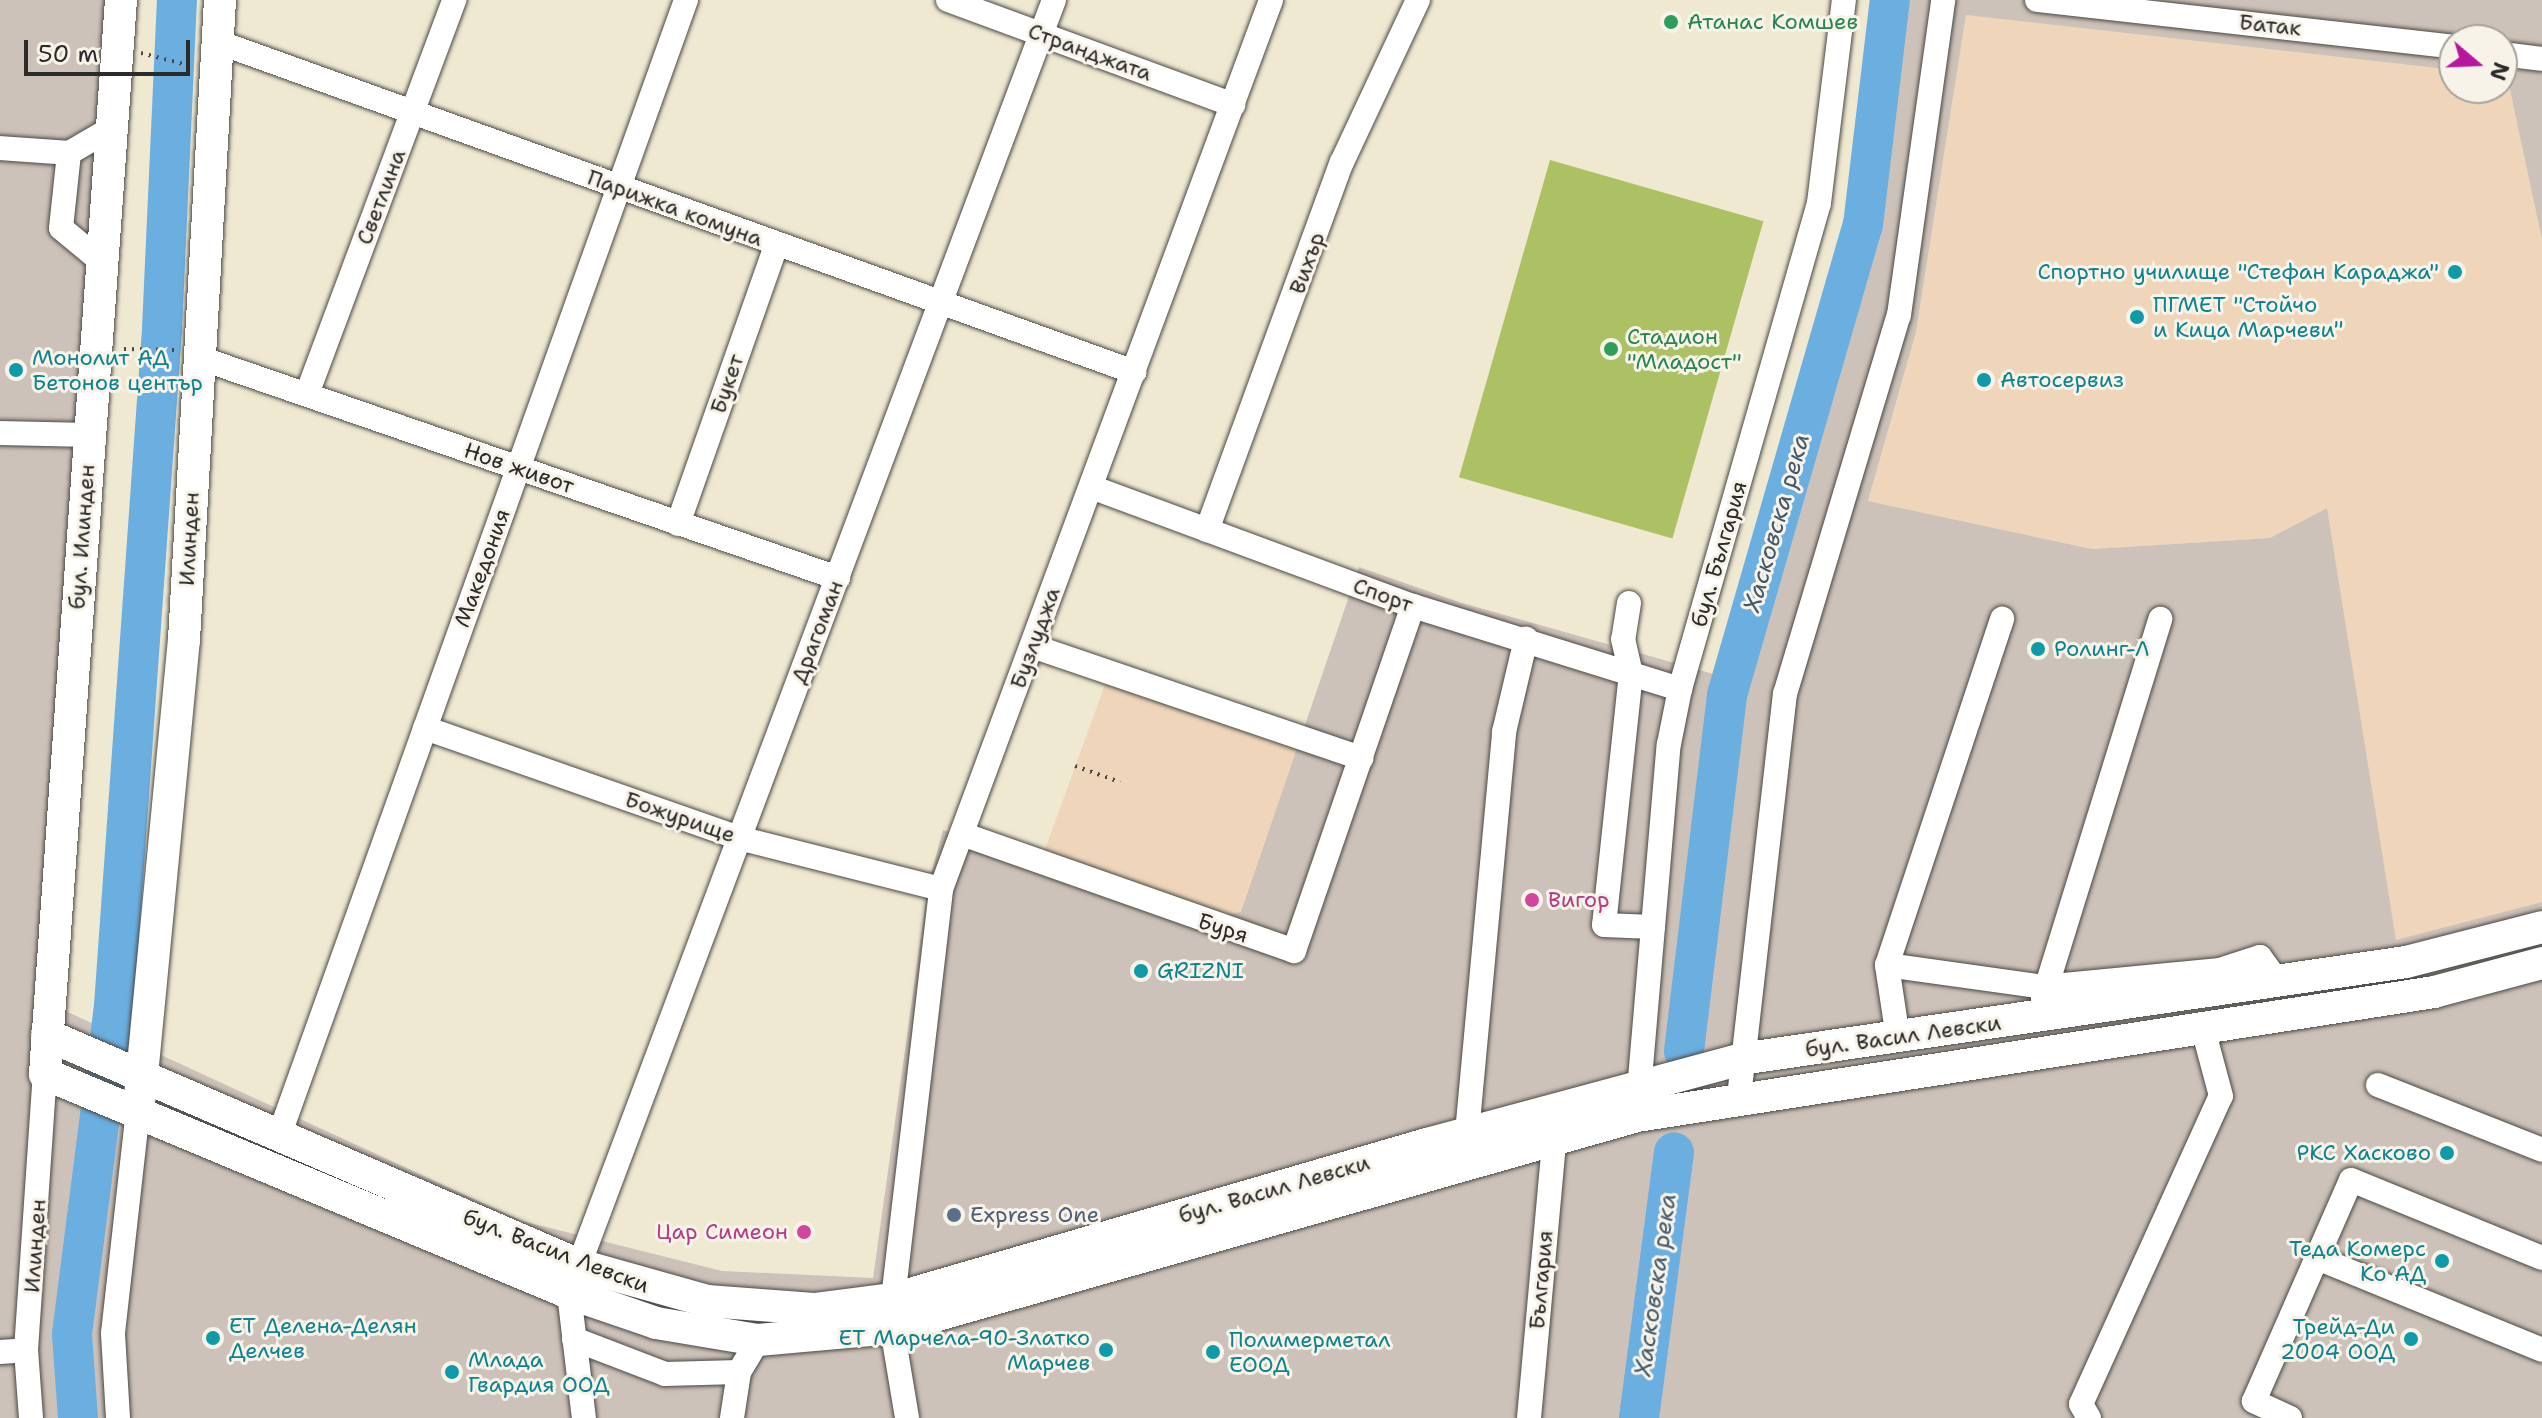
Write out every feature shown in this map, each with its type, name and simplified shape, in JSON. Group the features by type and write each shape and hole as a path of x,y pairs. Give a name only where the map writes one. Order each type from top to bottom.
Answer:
{"main road":[{"name":"бул. Илинден","path":"45,1074 121,0"},
{"name":"Илинден","path":"134,1072 184,640 220,0"},
{"name":"бул. Васил Левски","path":"45,1074 574,1279 663,1291 744,1307 892,1314 1467,1133 1741,1059 1898,1038 2043,1001 2277,980 2406,962 2542,927"},
{"name":"бул. Васил Левски","path":"47,1035 279,1136 574,1279 656,1323 758,1340 892,1314 1554,1142 1637,1116 1739,1097 2434,992 2542,963"},
{"path":"2510,972 2542,979"},
{"path":"128,1107 134,1072"}],"street":[{"name":"Светлина","path":"307,394 454,0"},
{"name":"Македония","path":"279,1136 686,0"},
{"name":"Странджата","path":"948,0 1233,105"},
{"name":"Драгоман","path":"574,1279 1054,0"},
{"name":"Бузлуджа","path":"907,1418 892,1314 941,889 1271,0"},
{"name":"Вихър","path":"1207,530 1342,162 1418,0"},
{"name":"бул. България","path":"1637,1116 1669,744 1680,689 1819,203 1847,0"},
{"path":"1739,1097 1785,694 1899,315 1943,0"},
{"name":"Батак","path":"2037,0 2438,45"},
{"name":"Парижка комуна","path":"218,42 1134,372"},
{"path":"2518,56 2542,59"},
{"path":"0,148 69,153 112,128"},
{"path":"69,153 61,228 102,262"},
{"name":"Букет","path":"678,524 776,245"},
{"name":"Нов живот","path":"200,358 838,578"},
{"path":"0,433 90,435"},
{"name":"Спорт","path":"1091,487 1413,606 1680,689"},
{"path":"1629,603 1623,639 1631,673 1604,925 1653,927"},
{"name":"Буря","path":"962,834 1294,951 1413,606"},
{"path":"1898,1038 1887,965 2002,619"},
{"path":"1887,965 2043,1001 2160,619"},
{"path":"1467,1133 1504,732 1526,639"},
{"path":"1032,646 1361,758"},
{"name":"Божурище","path":"425,728 739,838 941,889"},
{"path":"2089,1418 2081,1404 2221,1096 2202,1025"},
{"name":"Илинден","path":"31,1418 26,1350 45,1074"},
{"path":"2378,1085 2542,1150"},
{"path":"118,1418 113,1333 128,1107"},
{"name":"България","path":"1529,1418 1554,1142"},
{"path":"2290,1418 2254,1401 2351,1180 2542,1258"},
{"path":"2317,1258 2542,1350"},
{"path":"574,1279 574,1339 584,1418"},
{"path":"574,1339 665,1374 739,1372"},
{"path":"732,1418 739,1372 758,1340"},
{"path":"0,1352 26,1350"}],"path":[{"path":"161,58 184,64"},
{"path":"148,350 166,351"},
{"path":"1075,766 1120,782"}],"shaded area":[{"path":"0,0 121,0 48,1003 522,1221 722,1271 873,1278 928,886 943,830 1196,920 1241,912 1359,567 1462,603 1724,677 1876,105 1886,0 2542,0 2542,240 2513,104 2518,104 2518,24 2438,24 2438,68 1966,15 1916,332 1868,501 2092,549 2270,538 2327,508 2396,940 2542,902 2542,1418 0,1418"},
{"path":"1966,15 2438,68 2438,104 2513,104 2542,240 2542,902 2396,941 2326,508 2271,538 2092,549 1868,501 1916,332"},
{"path":"1107,679 1349,767 1285,945 1042,857"}],"green space":[{"name":"Стадион \"Младост\"","path":"1550,160 1763,221 1672,538 1459,477"}],"waterway":[{"path":"78,1418 72,1334 114,1006 162,329 177,0"},
{"name":"Хасковска река","path":"1684,1051 1727,695 1863,225 1890,0"},
{"name":"Хасковска река","path":"1639,1418 1674,1152"}],"place":[{"name":"Атанас Комшев","path":"1671,22"},
{"name":"Спортно училище \"Стефан Караджа\"","path":"2455,272"},
{"name":"ПГМЕТ \"Стойчо и Кица Марчеви\"","path":"2137,317"},
{"name":"Стадион \"Младост\"","path":"1611,349"},
{"name":"Монолит АД Бетонов център","path":"16,370"},
{"name":"Автосервиз","path":"1984,380"},
{"name":"Ролинг-Л","path":"2038,649"},
{"name":"Вигор","path":"1532,900"},
{"name":"GRIZNI","path":"1141,971"},
{"name":"РКС Хасково","path":"2447,1153"},
{"name":"Express One","path":"954,1215"},
{"name":"Цар Симеон","path":"804,1232"},
{"name":"Теда Комерс Ко АД","path":"2442,1261"},
{"name":"ЕТ Делена-Делян Делчев","path":"213,1338"},
{"name":"Трейд-Ди 2004 ООД","path":"2411,1339"},
{"name":"ЕТ Марчела-90-Златко Марчев","path":"1106,1350"},
{"name":"Полимерметал ЕООД","path":"1213,1352"},
{"name":"Млада Гвардия ООД","path":"452,1372"}]}
